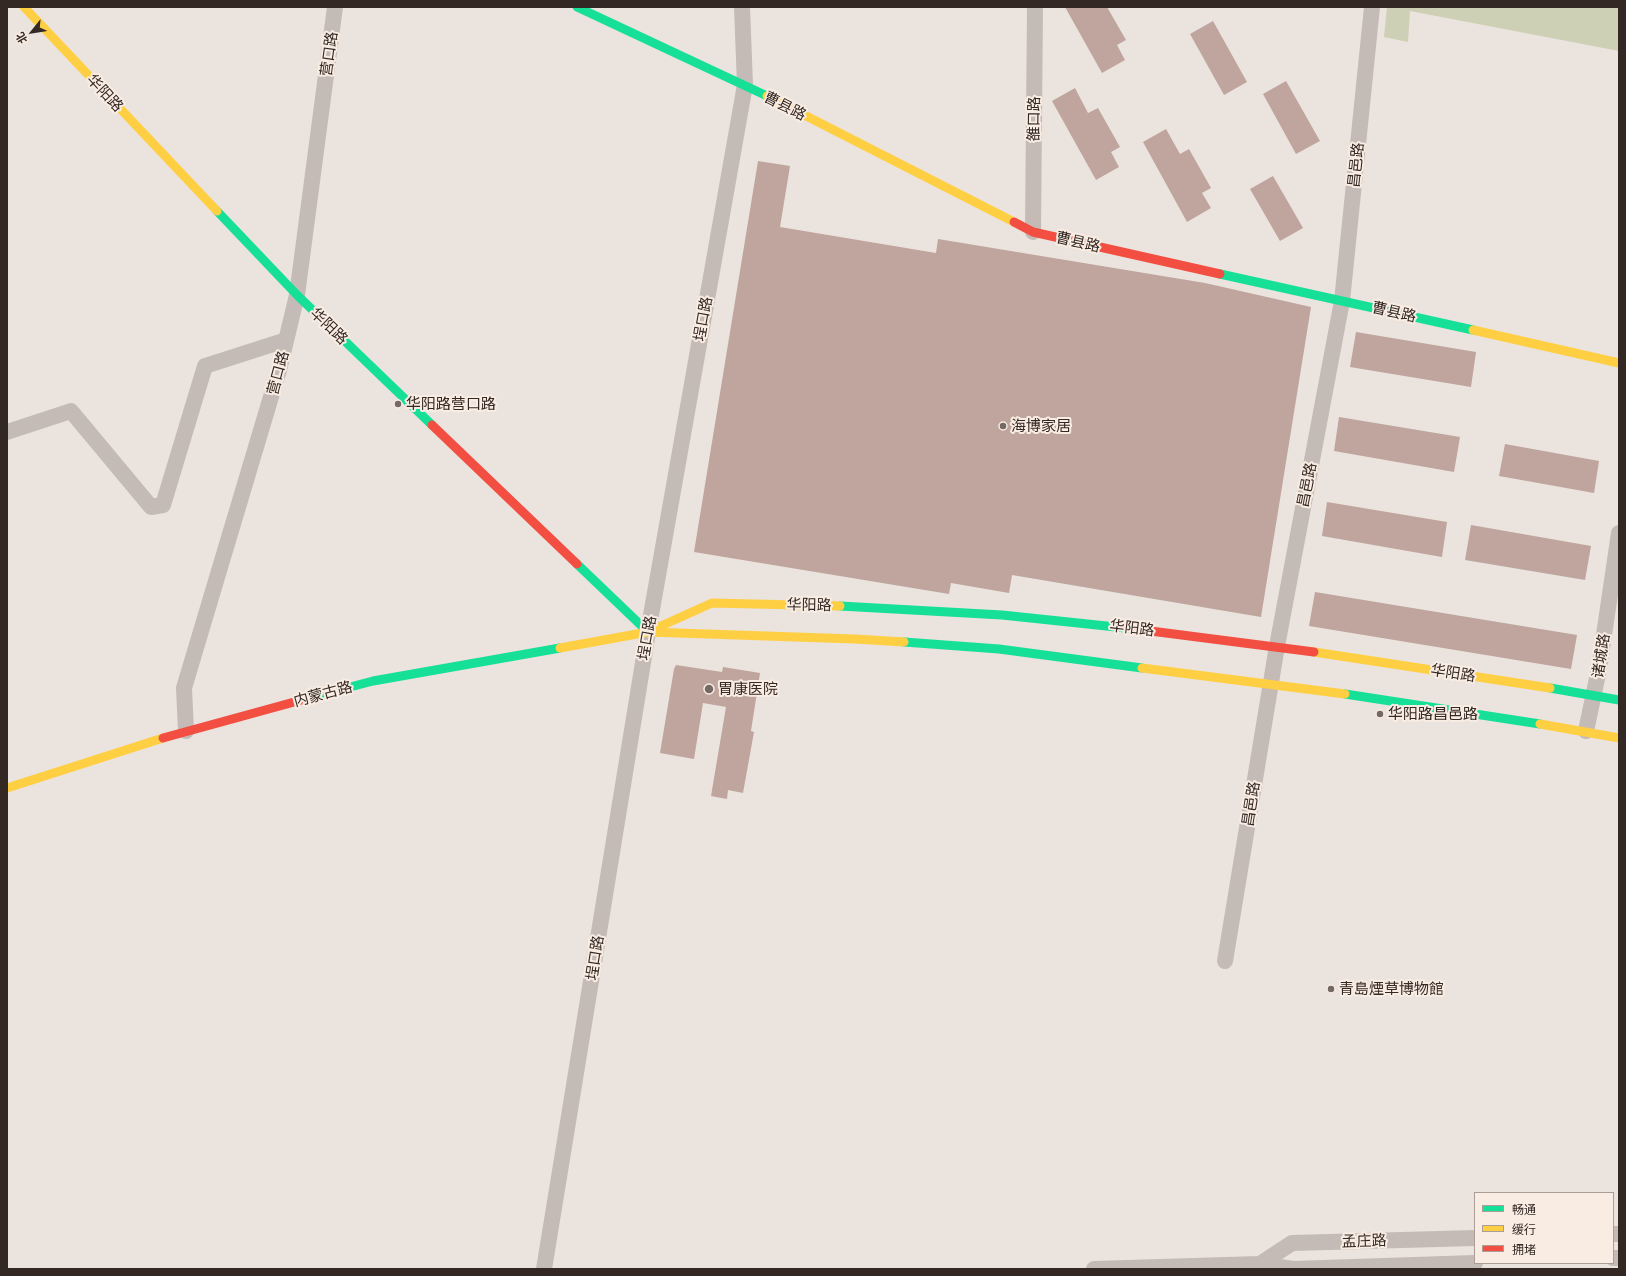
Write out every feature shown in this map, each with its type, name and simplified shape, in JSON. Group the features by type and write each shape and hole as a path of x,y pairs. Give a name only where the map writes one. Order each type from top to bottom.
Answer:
{"main road":[{"name":"华阳路","path":"24,7 297,295 648,632 712,603 851,606 1002,615 1121,627 1276,646 1595,695 1619,700"},
{"name":"曹县路","path":"577,7 745,85 1033,232 1619,363"},
{"path":"648,632 855,640 1000,649 1384,698 1586,731 1619,738"},
{"name":"内蒙古路","path":"7,788 186,731 373,681 648,632"}],"street":[{"name":"营口路","path":"186,731 184,688 279,370 297,295 335,7"},
{"name":"埕口路","path":"544,1269 648,632 745,85 742,7"},
{"name":"雒口路","path":"1033,232 1035,7"},
{"name":"昌邑路","path":"1225,961 1276,646 1342,301 1372,7"},
{"path":"7,432 71,411 151,507 163,505 205,366 286,340"},
{"name":"诸城路","path":"1586,731 1595,695 1619,533"},
{"name":"孟庄路","path":"1260,1264 1292,1243 1474,1238"},
{"name":"孟庄路","path":"1094,1269 1260,1264 1293,1269 1474,1263"}],"green space":[{"path":"1387,7 1619,7 1619,51 1410,11 1408,42 1384,37"}],"building":[{"path":"1065,7 1107,7 1126,40 1117,45 1125,60 1102,73"},
{"path":"1213,21 1247,82 1224,95 1190,34"},
{"path":"1286,81 1320,141 1296,154 1263,94"},
{"path":"1075,88 1088,113 1098,108 1120,147 1111,152 1119,167 1096,180 1052,101"},
{"path":"1166,129 1180,154 1189,149 1211,188 1202,193 1211,208 1187,222 1143,142"},
{"name":"海博家居","path":"758,161 790,166 780,227 936,253 938,239 1205,283 1311,307 1261,617 1012,575 1009,593 951,583 949,594 694,552"},
{"path":"1273,176 1303,228 1280,241 1250,189"},
{"path":"1356,332 1476,352 1471,387 1350,367"},
{"path":"1339,417 1460,437 1454,472 1334,451"},
{"path":"1505,444 1599,461 1594,493 1499,476"},
{"path":"1327,502 1447,522 1442,557 1322,536"},
{"path":"1471,525 1591,546 1585,580 1465,560"},
{"path":"1315,592 1577,635 1571,669 1309,626"},
{"path":"676,665 722,672 723,667 760,673 751,731 754,732 743,793 728,790 727,799 711,796 726,707 703,703 694,759 660,753 674,669"}],"traffic: fast":[{"path":"577,7 767,96"},
{"path":"217,211 297,295 432,425"},
{"path":"1220,274 1473,330"},
{"path":"577,564 648,632"},
{"path":"840,606 1002,615 1135,629"},
{"path":"904,642 999,649 1142,668"},
{"path":"316,696 373,681 560,648"},
{"path":"1550,688 1619,700"},
{"path":"1345,694 1540,724"}],"traffic: slow":[{"path":"24,7 217,211"},
{"path":"767,96 1014,222"},
{"path":"1473,330 1619,363"},
{"path":"652,630 712,603 840,606"},
{"path":"560,648 648,632 904,642"},
{"path":"1314,652 1550,688"},
{"path":"1142,668 1345,694"},
{"path":"1540,724 1619,738"},
{"path":"7,788 163,738"}],"traffic: jam":[{"path":"1014,222 1033,232 1220,274"},
{"path":"432,425 577,564"},
{"path":"1135,629 1314,652"},
{"path":"163,738 316,696"}],"place":[{"name":"华阳路营口路","path":"398,404"},
{"name":"海博家居","path":"1003,426"},
{"name":"胃康医院","path":"709,689"},
{"name":"华阳路昌邑路","path":"1380,714"},
{"name":"青島煙草博物館","path":"1331,989"}]}
